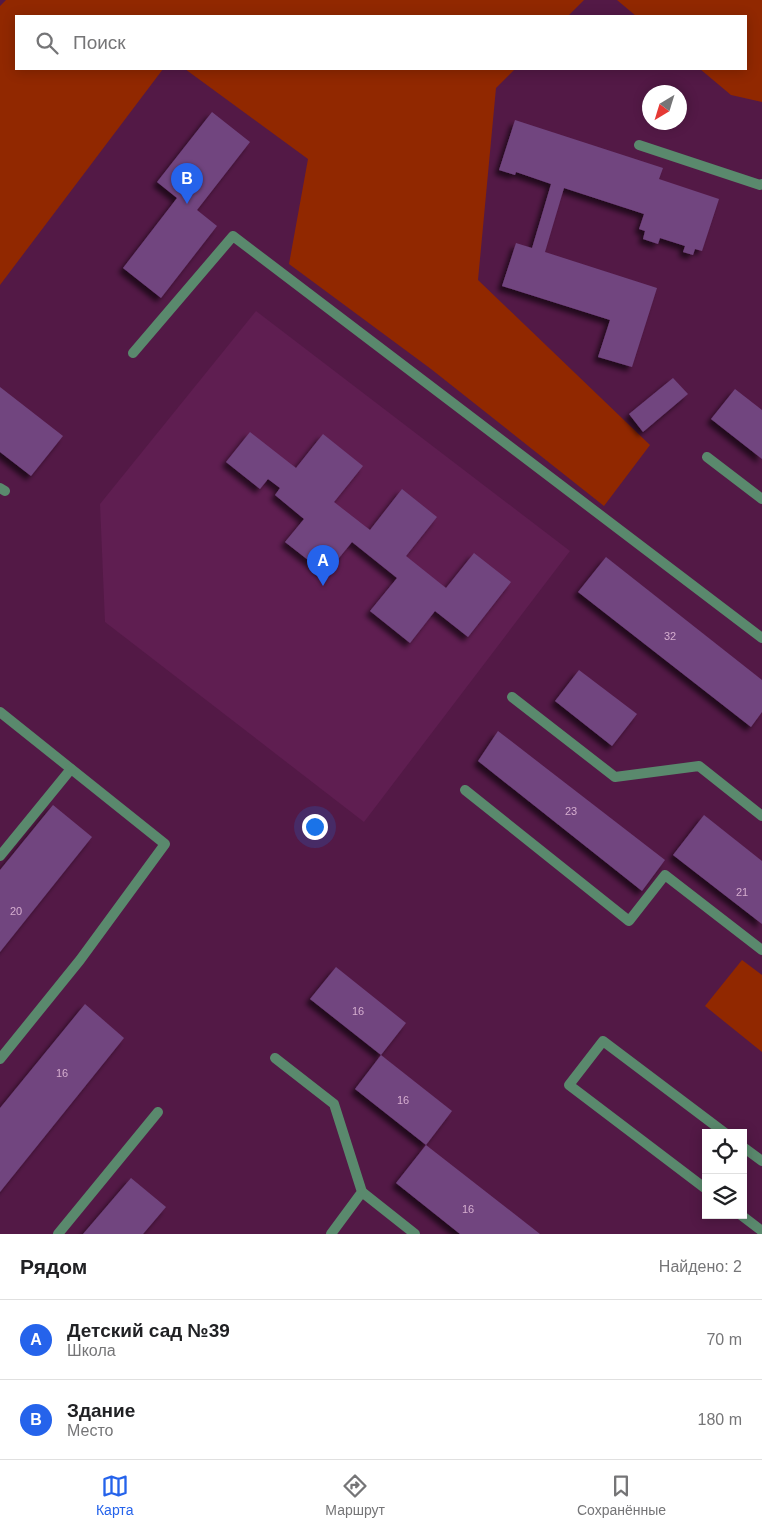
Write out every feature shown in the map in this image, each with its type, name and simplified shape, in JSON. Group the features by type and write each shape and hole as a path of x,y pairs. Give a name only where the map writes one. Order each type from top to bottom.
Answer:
{"lane":[{"path":"639,145 762,184"},
{"path":"133,353 233,236 762,638"},
{"path":"707,457 762,500"},
{"path":"512,697 615,777 699,766 762,816"},
{"path":"0,712 165,844 80,960 0,1059"},
{"path":"0,856 71,769"},
{"path":"465,790 629,921 666,875 762,950"},
{"path":"702,1186 569,1085 603,1041 719,1129"},
{"path":"275,1058 334,1104 362,1192 415,1234"},
{"path":"58,1234 158,1112"},
{"path":"747,1150 762,1161"},
{"path":"331,1234 362,1192"},
{"path":"746,1219 762,1232"}],"shaded area":[{"path":"6,0 584,0 569,15 15,15 15,70 162,70 0,285 0,6"},
{"path":"617,0 762,0 762,102 731,95 701,70 747,70 747,15 635,15"},
{"path":"186,70 514,70 496,88 478,280 650,445 604,506 431,369 289,264 308,159"},
{"path":"256,311 570,551 364,822 105,622 100,504"},
{"path":"742,960 762,975 762,1052 705,1006"}],"building":[{"path":"212,112 250,142 197,210 217,226 161,298 123,268 177,198 157,182"},
{"path":"515,120 663,168 659,179 719,199 702,251 695,249 693,255 683,252 685,246 660,238 658,244 643,239 645,231 639,229 644,214 564,188 545,252 657,288 632,367 598,357 610,320 502,286 516,243 532,248 551,184 516,172 515,175 499,170"},
{"path":"673,378 688,394 643,432 629,414"},
{"path":"0,387 63,436 31,476 0,452"},
{"path":"735,389 762,410 762,459 711,419"},
{"path":"250,432 296,468 323,434 363,466 334,502 370,530 402,489 437,517 406,556 446,588 474,553 511,582 468,637 435,611 410,643 370,611 397,578 352,542 326,574 285,542 304,519 275,495 280,488 268,479 260,489 226,462"},
{"path":"606,557 762,680 762,712 751,727 578,592"},
{"path":"579,670 637,714 612,746 555,701"},
{"path":"498,731 665,860 642,891 478,761"},
{"path":"53,805 92,837 0,952 0,870"},
{"path":"704,815 762,861 762,924 673,855"},
{"path":"336,967 406,1023 381,1055 310,999"},
{"path":"85,1004 124,1038 0,1192 0,1108"},
{"path":"381,1055 452,1111 426,1145 355,1089"},
{"path":"426,1145 540,1234 460,1234 396,1183"},
{"path":"131,1178 166,1207 143,1234 83,1234"}],"place":[{"name":"Здание","path":"187,204"},
{"name":"Детский сад №39","path":"323,586"}]}
